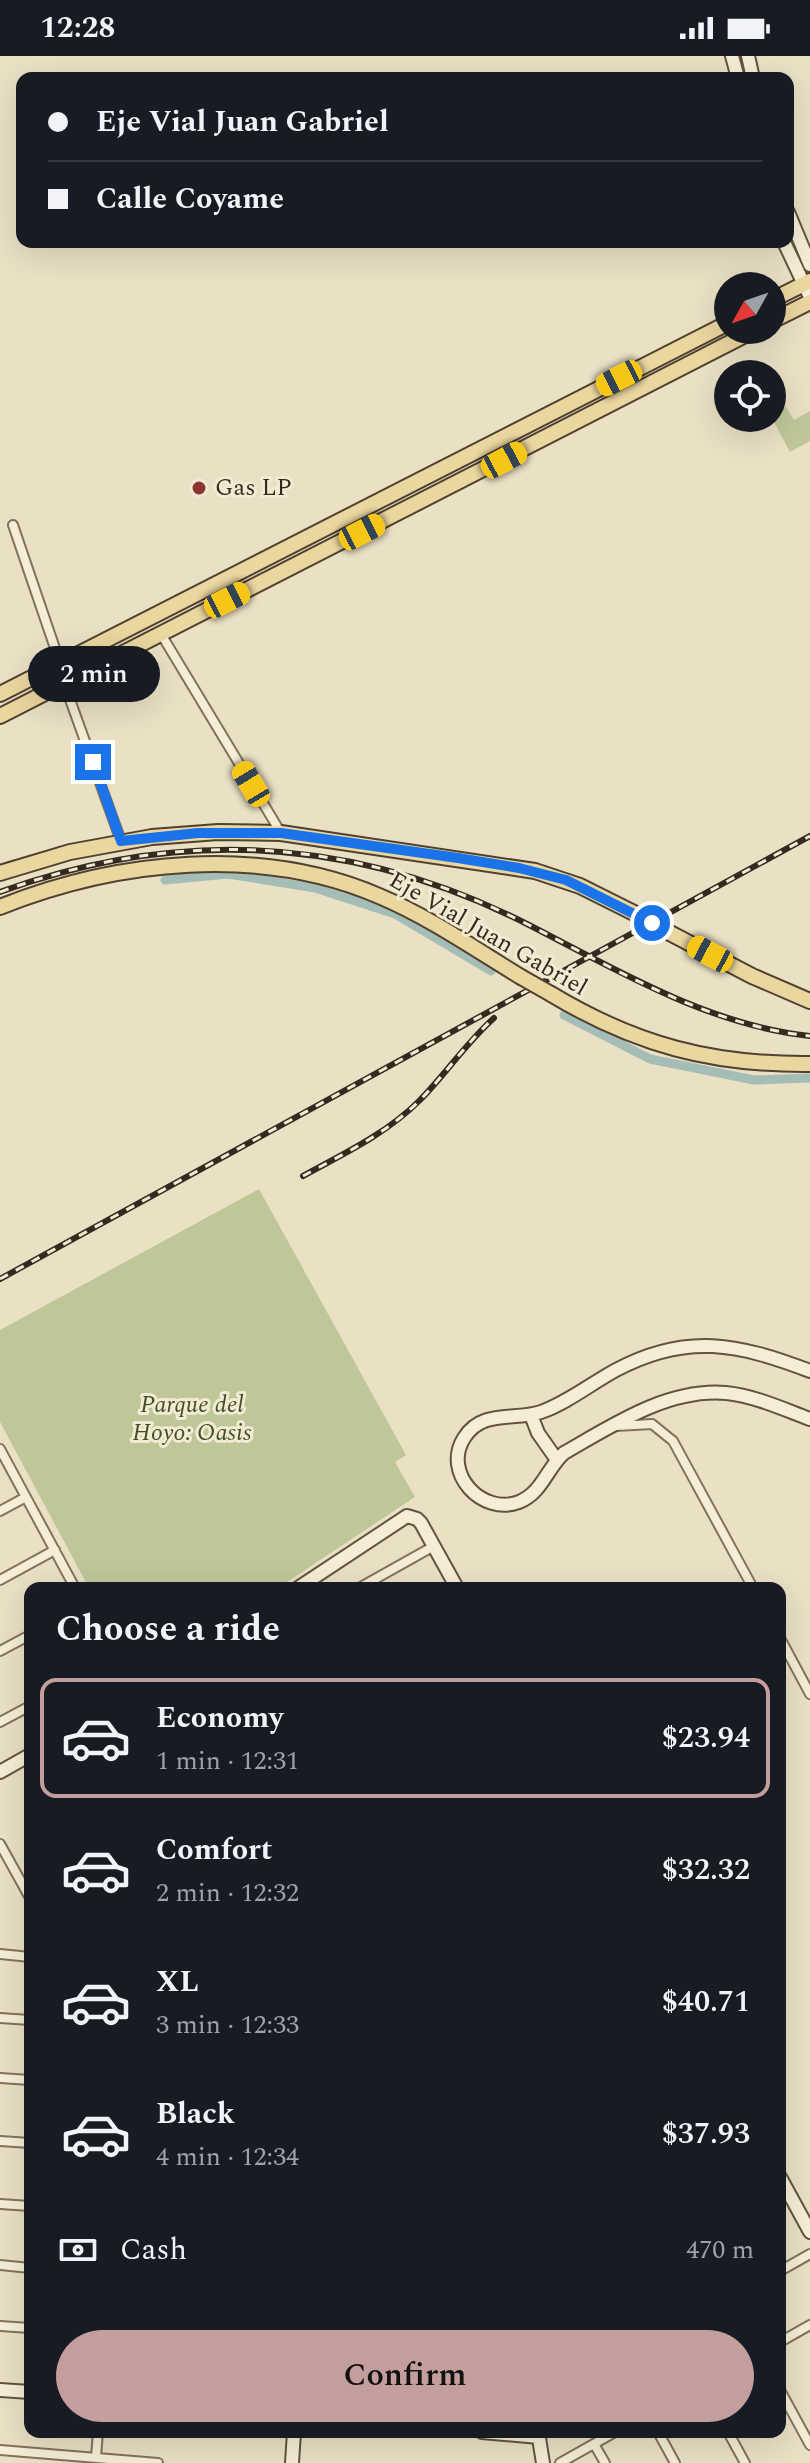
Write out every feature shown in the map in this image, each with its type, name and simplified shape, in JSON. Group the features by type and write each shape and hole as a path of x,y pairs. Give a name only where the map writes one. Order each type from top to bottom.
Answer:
{"main road":[{"path":"786,296 808,291"},
{"path":"786,310 808,291"},
{"path":"786,317 810,315"},
{"path":"0,694 714,330"},
{"path":"0,716 728,344"},
{"path":"240,572 249,589"},
{"name":"Eje Vial Juan Gabriel","path":"0,873 45,858 121,841 198,833 281,833 535,871 580,886 752,976 810,1001"},
{"name":"Eje Vial Juan Gabriel","path":"0,907 73,884 154,869 211,864 282,869 336,880 377,895 425,919 617,1030 672,1049 737,1062 810,1064"}],"street":[{"path":"794,226 810,265"},
{"path":"787,248 808,291"},
{"path":"13,525 60,663"},
{"path":"161,634 281,833"},
{"path":"64,683 121,841"},
{"path":"810,1371 736,1347 696,1346 637,1360 544,1411 531,1415 492,1417 469,1431 458,1455 461,1477 477,1496 488,1502 511,1504 535,1492 564,1453 673,1398 709,1392 754,1399 810,1419"},
{"path":"531,1415 538,1433 557,1460"},
{"path":"615,1426 652,1424 673,1441 750,1582"},
{"path":"0,1449 72,1582"},
{"path":"0,1511 26,1497"},
{"path":"312,1582 403,1518 413,1517 421,1523 454,1582"},
{"path":"370,1582 434,1546"},
{"path":"0,1580 55,1550"},
{"path":"0,1651 24,1638"},
{"path":"786,1649 810,1694"},
{"path":"0,1722 24,1709"},
{"path":"0,1772 24,1762"},
{"path":"0,1844 24,1887"},
{"path":"0,1954 24,1956"},
{"path":"0,2018 24,2020"},
{"path":"0,2078 24,2080"},
{"path":"0,2141 24,2143"},
{"path":"786,2198 810,2232"},
{"path":"0,2204 24,2206"},
{"path":"786,2268 810,2254"},
{"path":"0,2265 24,2267"},
{"path":"786,2339 810,2325"},
{"path":"0,2326 24,2328"},
{"path":"0,2390 24,2392"},
{"path":"786,2401 810,2445"},
{"path":"96,2457 98,2438"},
{"path":"292,2463 294,2438"},
{"path":"539,2438 543,2463"},
{"path":"560,2463 604,2438"},
{"path":"661,2438 675,2463"},
{"path":"731,2438 745,2463"},
{"path":"594,2444 605,2463"},
{"path":"0,2450 158,2463"}],"green space":[{"path":"786,407 794,420 810,411 810,441 790,452 779,432 786,432"},
{"name":"Parque del Hoyo: Oasis","path":"259,1189 406,1455 395,1462 415,1497 287,1582 86,1582 0,1422 0,1330"}],"waterway":[{"path":"165,880 228,874 315,888 395,914 491,971"},
{"path":"564,1015 650,1059 754,1080 810,1078"}],"railway":[{"path":"0,1279 810,836"},
{"path":"0,892 68,871 135,857 202,850 268,851 334,858 399,873 464,896 700,1008 772,1030 810,1036"},
{"path":"303,1176 393,1124 429,1091 494,1018"}],"place":[{"name":"Gas LP","path":"199,488"}],"route":[{"path":"93,762 121,841 198,833 281,833 458,858 535,871 566,880 652,923"}]}
